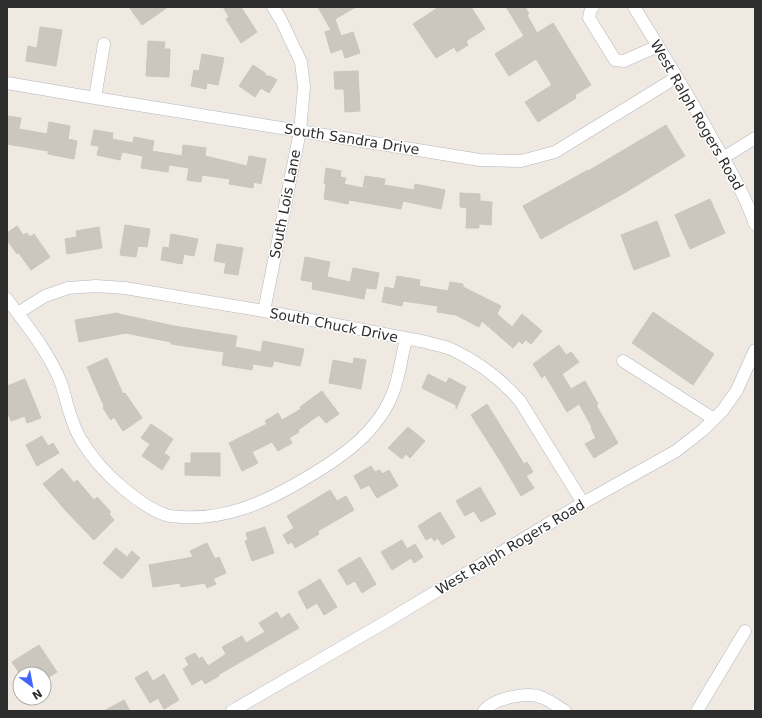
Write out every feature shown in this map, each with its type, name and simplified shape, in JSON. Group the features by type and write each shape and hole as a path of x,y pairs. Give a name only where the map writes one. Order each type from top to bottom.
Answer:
{"street":[{"name":"South Lois Lane","path":"264,311 300,131 304,87 301,62 281,20 273,7"},
{"path":"592,7 589,18 615,60 624,61 658,46"},
{"name":"West Ralph Rogers Road","path":"634,7 677,77 723,158 740,190 755,224"},
{"path":"95,98 104,44"},
{"name":"South Sandra Drive","path":"7,83 480,160 521,161 555,152 677,77"},
{"path":"723,158 755,138"},
{"name":"South Chuck Drive","path":"18,314 45,296 68,288 96,286 125,288 264,311 426,342 452,349 474,362 510,389 520,401 583,503"},
{"path":"7,299 37,339 50,361 61,384 67,406 79,436 94,460 141,503 167,516 194,518 227,513 246,508 279,493 322,469 359,442 375,424 395,387 406,339"},
{"name":"West Ralph Rogers Road","path":"232,711 382,624 583,503 676,450 703,430 723,410 737,390 755,350"},
{"path":"623,361 714,419"},
{"path":"698,711 745,632"},
{"path":"484,711 486,708 504,699 526,694 542,697 565,711"}],"building":[{"path":"129,7 168,7 142,25"},
{"path":"223,7 241,7 257,32 241,43 226,19 229,17"},
{"path":"318,7 356,7 335,19 341,36 353,32 360,53 345,58 342,49 331,53 325,32 331,30"},
{"path":"439,7 471,7 485,29 466,41 468,45 457,52 454,47 436,58 413,24"},
{"path":"506,7 525,7 529,14 527,15 537,33 553,23 591,85 575,95 576,98 538,122 525,102 552,85 536,59 509,76 495,54 524,36"},
{"path":"40,27 62,30 56,66 26,61 28,46 37,48"},
{"path":"148,41 165,42 164,49 170,49 169,77 146,76"},
{"path":"202,54 224,58 218,85 207,83 206,89 191,86 194,70 199,71"},
{"path":"253,65 265,73 266,76 270,76 277,80 269,93 261,88 255,97 239,86"},
{"path":"358,71 360,111 345,112 344,89 335,89 334,72"},
{"path":"7,116 21,118 19,129 47,134 49,122 70,126 68,139 77,141 74,159 48,154 48,151 7,144"},
{"path":"666,125 685,156 621,195 541,239 523,206 588,171"},
{"path":"94,130 113,133 112,139 133,143 134,137 154,141 152,151 182,156 183,145 206,148 205,156 247,166 249,156 266,159 261,184 254,182 253,188 229,184 230,179 202,175 201,182 187,180 189,168 169,165 168,172 141,168 143,156 122,152 120,160 97,155 99,146 91,145"},
{"path":"326,168 341,171 340,177 346,178 344,184 363,188 365,176 385,179 384,185 414,190 415,184 445,190 441,209 403,201 401,209 349,200 348,204 324,199"},
{"path":"460,193 480,194 480,201 492,202 491,225 479,224 479,228 466,228 467,208 460,207"},
{"path":"710,199 725,233 690,249 675,215"},
{"path":"657,221 670,256 634,270 621,235"},
{"path":"125,225 150,229 147,247 138,246 136,257 120,255"},
{"path":"17,226 23,235 27,233 30,237 34,234 50,257 31,270 7,240 7,233"},
{"path":"99,227 102,248 67,254 65,239 77,237 76,231"},
{"path":"171,234 198,239 194,256 184,254 182,264 161,260 163,247 169,248"},
{"path":"217,244 243,248 238,275 224,273 226,263 214,261"},
{"path":"305,257 330,262 327,277 350,282 353,268 379,273 376,289 366,288 364,299 312,289 313,282 301,280"},
{"path":"397,276 420,280 419,286 448,291 450,282 463,284 463,287 501,306 497,314 512,327 522,314 542,331 531,344 526,340 522,344 519,341 513,348 482,321 479,327 456,315 437,312 438,306 403,301 402,306 382,302 385,287 394,289"},
{"path":"653,312 714,354 693,385 632,343"},
{"path":"118,313 174,326 237,336 235,347 261,352 263,341 304,349 300,366 274,361 272,367 253,364 252,370 222,365 224,352 171,344 171,342 126,333 79,342 75,320"},
{"path":"559,345 566,355 571,352 579,362 562,374 571,389 585,381 598,404 596,405 618,443 594,458 585,444 596,438 591,428 592,427 579,404 567,412 545,375 542,378 533,364"},
{"path":"107,358 123,394 125,393 142,418 123,431 114,417 111,420 103,408 104,406 87,367"},
{"path":"354,358 366,360 361,389 329,383 333,360 353,364"},
{"path":"428,374 446,383 449,378 466,387 456,409 456,405 422,388"},
{"path":"25,379 41,418 27,423 25,416 11,421 7,411 7,386"},
{"path":"322,391 339,414 326,423 319,415 298,430 299,432 289,438 292,443 278,451 272,442 252,452 258,463 242,471 229,443 267,424 265,421 278,413 282,420 301,409 300,407"},
{"path":"487,404 524,464 527,462 533,472 526,476 534,488 521,496 471,415"},
{"path":"151,424 173,439 164,453 170,457 162,470 142,456 150,444 141,438"},
{"path":"408,427 425,441 410,458 406,454 402,459 388,448"},
{"path":"42,436 48,446 53,443 59,453 37,466 26,445"},
{"path":"191,453 220,453 220,476 185,475 185,463 191,463"},
{"path":"371,466 375,472 380,470 382,474 389,470 398,486 377,498 369,485 361,489 354,476"},
{"path":"62,468 74,483 77,480 94,500 97,497 111,512 109,514 114,520 94,540 43,484"},
{"path":"480,487 496,514 481,522 474,511 465,516 456,501"},
{"path":"330,490 337,501 346,496 354,510 318,531 319,534 295,548 292,542 288,544 283,535 294,528 287,516"},
{"path":"440,512 455,537 442,545 438,538 434,541 432,537 426,540 418,526"},
{"path":"265,527 274,553 252,561 245,541 248,540 246,533"},
{"path":"402,540 407,549 415,544 423,557 414,563 411,558 392,570 381,552"},
{"path":"207,543 215,559 219,557 226,573 213,579 216,584 207,588 205,583 181,587 180,583 153,587 149,565 193,557 190,551"},
{"path":"116,548 127,557 132,551 140,558 122,579 103,563"},
{"path":"360,557 376,584 362,593 355,581 347,585 338,570"},
{"path":"320,579 337,607 324,615 317,603 307,609 298,592"},
{"path":"277,612 281,619 289,613 299,628 205,684 202,679 192,685 183,669 189,665 185,658 195,653 199,659 202,657 208,666 226,654 222,647 242,636 246,643 265,632 259,623"},
{"path":"39,645 57,672 52,675 52,666 15,666 12,662"},
{"path":"147,671 153,681 164,674 179,700 164,709 158,698 150,703 135,678"},
{"path":"124,700 130,711 104,711"}]}
